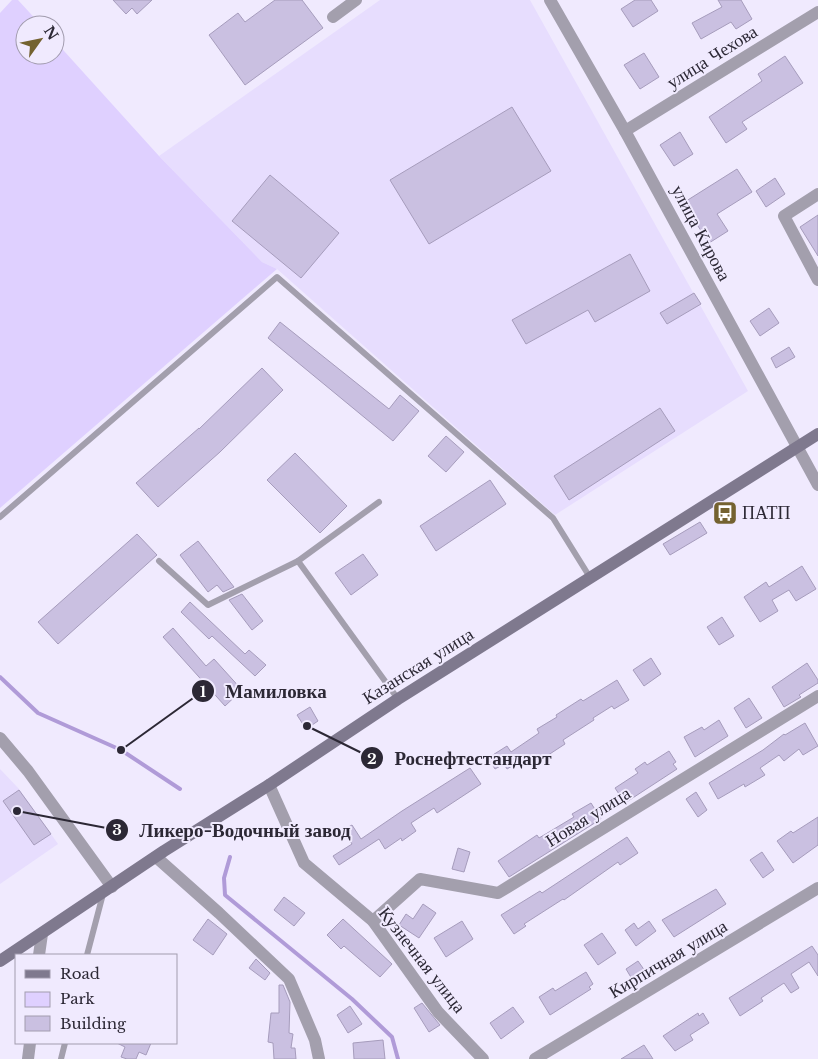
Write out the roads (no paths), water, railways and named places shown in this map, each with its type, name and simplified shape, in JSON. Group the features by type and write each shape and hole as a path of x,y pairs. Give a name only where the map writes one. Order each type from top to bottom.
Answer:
{"street":[{"path":"333,17 356,0"},
{"name":"улица Кирова","path":"550,0 625,131 818,485"},
{"name":"улица Чехова","path":"625,131 818,12"},
{"path":"818,194 784,216 818,280"},
{"name":"Казанская улица","path":"0,961 398,699 591,579 818,434"},
{"name":"Новая улица","path":"373,921 420,879 498,893 818,696"},
{"path":"0,738 28,771 108,890"},
{"name":"Кузнечная улица","path":"268,785 304,863 373,921 438,1012 483,1059"},
{"path":"156,857 289,979 315,1040 319,1059"},
{"name":"Кирпичная улица","path":"535,1059 818,888"},
{"path":"39,954 42,934"},
{"path":"28,1059 30,1044"}],"lane":[{"path":"0,516 277,277 553,518 591,579"},
{"path":"159,561 208,605 298,560 379,502"},
{"path":"298,560 398,699"},
{"path":"87,954 108,890"},
{"path":"61,1059 65,1044"}],"waterway":[{"path":"0,677 38,713 121,750 180,789"},
{"path":"230,857 224,878 225,895 352,999 392,1037 398,1059"}],"place":[{"name":"ПАТП","path":"725,513"},
{"name":"Роснефтестандарт","path":"307,726"},
{"name":"Мамиловка","path":"121,750"},
{"name":"Ликеро-Водочный завод","path":"17,811"}]}
